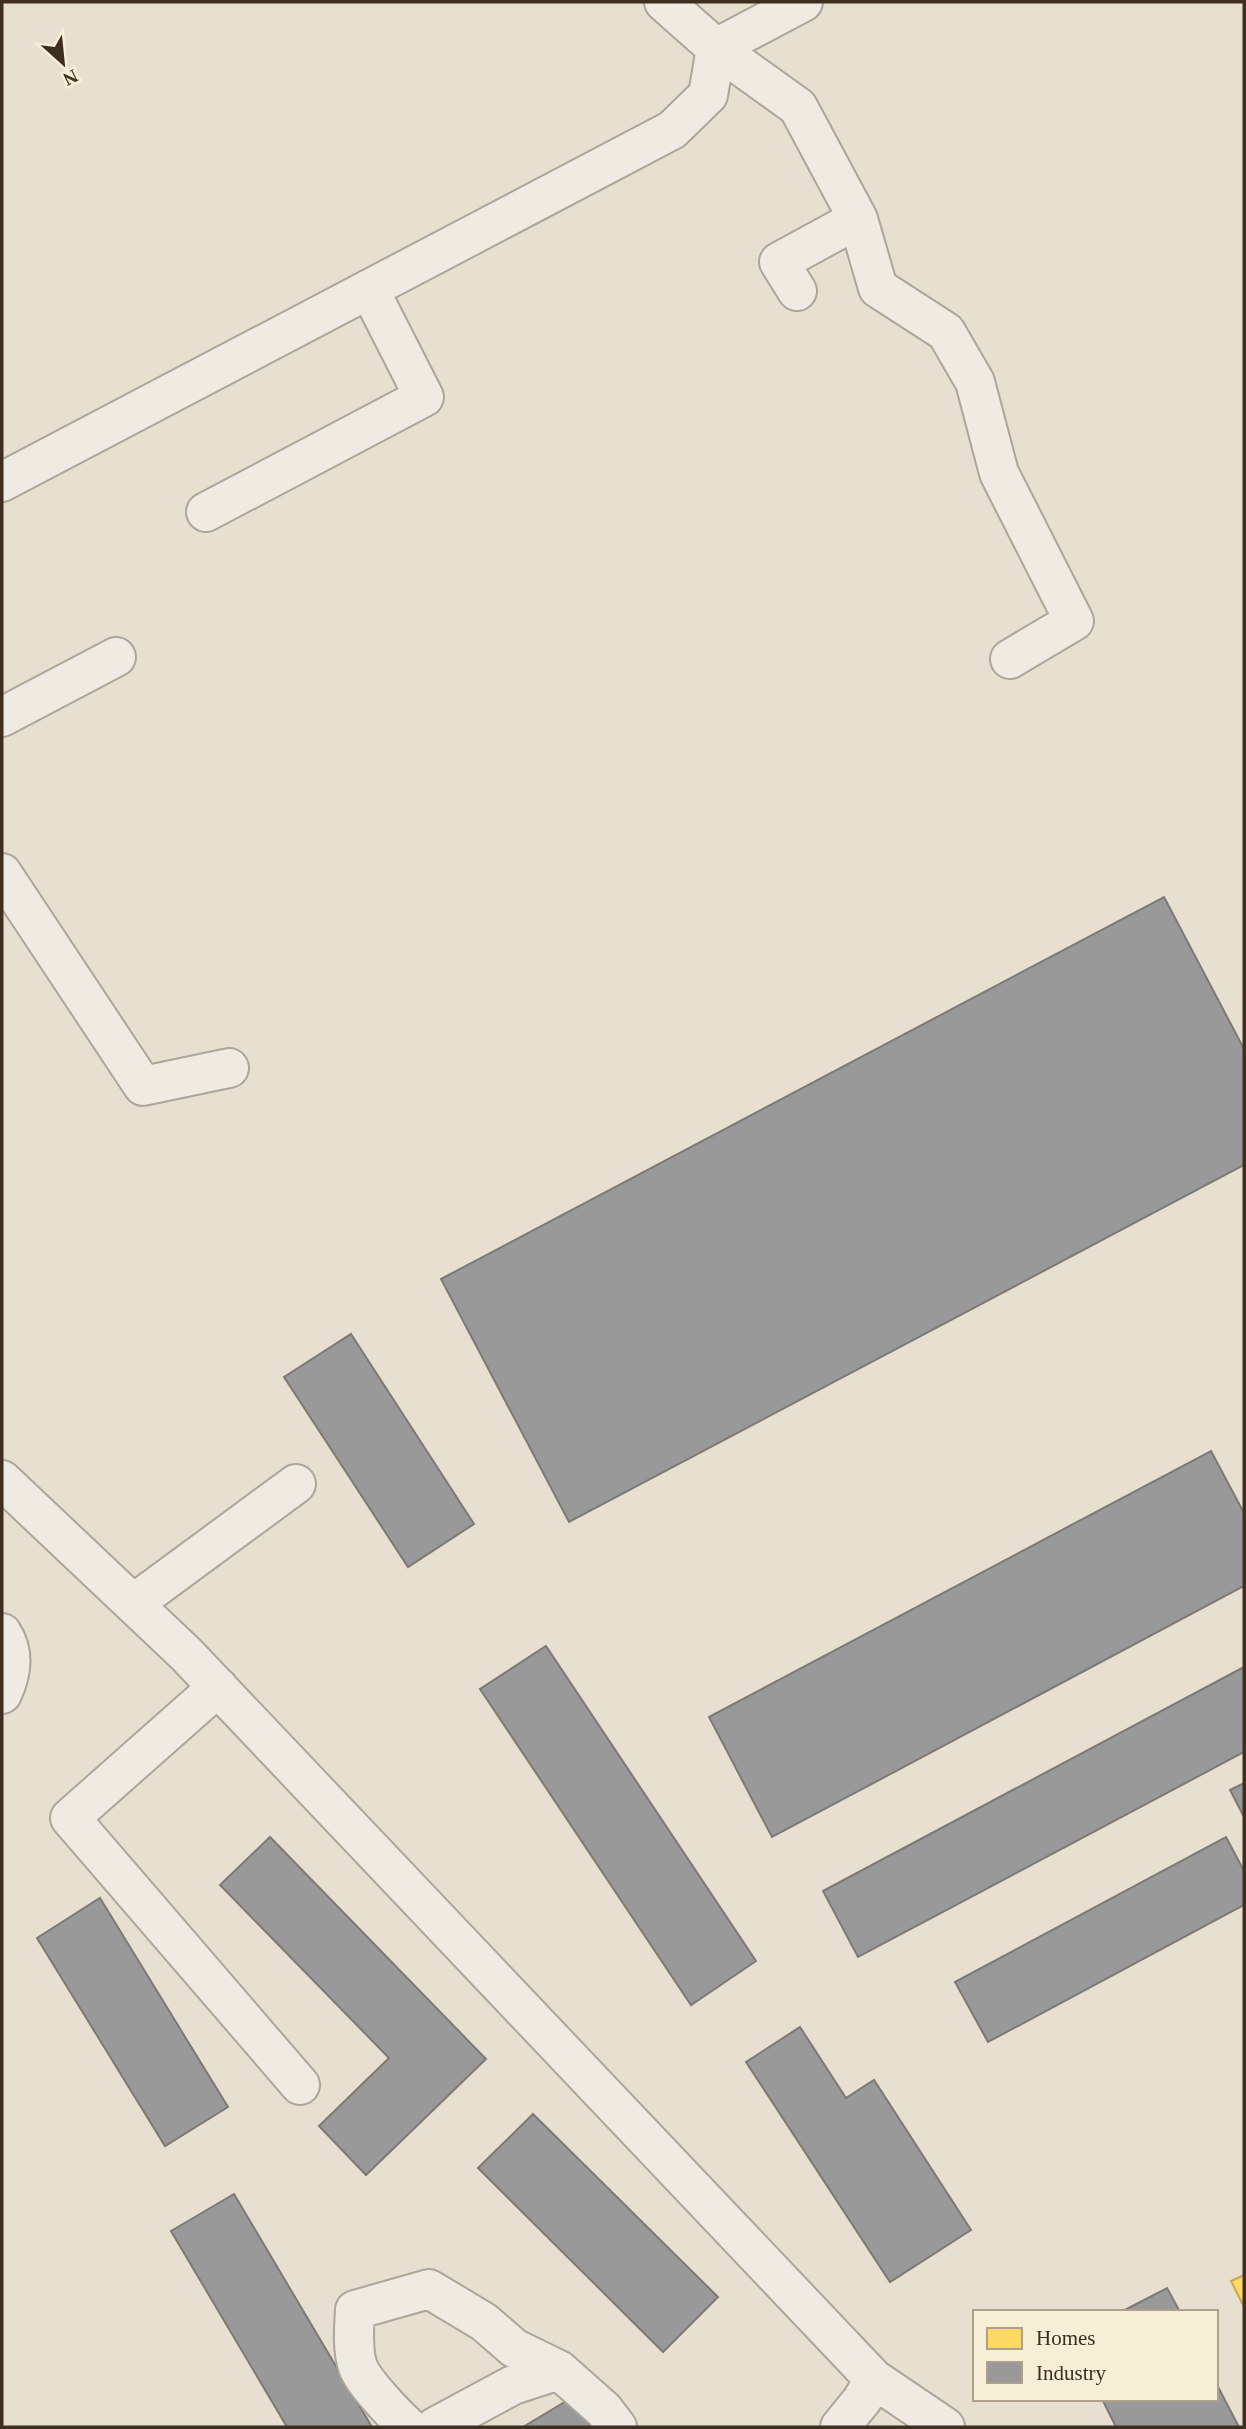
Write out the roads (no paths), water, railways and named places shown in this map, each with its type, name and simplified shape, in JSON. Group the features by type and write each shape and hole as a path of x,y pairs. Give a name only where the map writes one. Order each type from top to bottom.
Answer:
{"lane":[{"path":"664,2 716,48 797,107 858,219 878,288 946,331 975,382 999,473 1074,621 1010,659"},
{"path":"716,48 803,2"},
{"path":"2,482 672,130 708,95 716,48"},
{"path":"797,290 779,262 858,219"},
{"path":"206,512 424,397 369,289"},
{"path":"2,717 116,657"},
{"path":"2,873 142,1086 229,1068"},
{"path":"2,1480 218,1687 874,2379 945,2427"},
{"path":"133,1604 296,1484"},
{"path":"2,1633 9,1644 11,1677 2,1693"},
{"path":"218,1687 70,1818 300,2085"},
{"path":"408,2427 389,2410 358,2367 355,2310 429,2289 484,2322 514,2348 559,2370 604,2410 617,2427"},
{"path":"435,2427 513,2385 559,2370"},
{"path":"849,2423 874,2379"}]}
